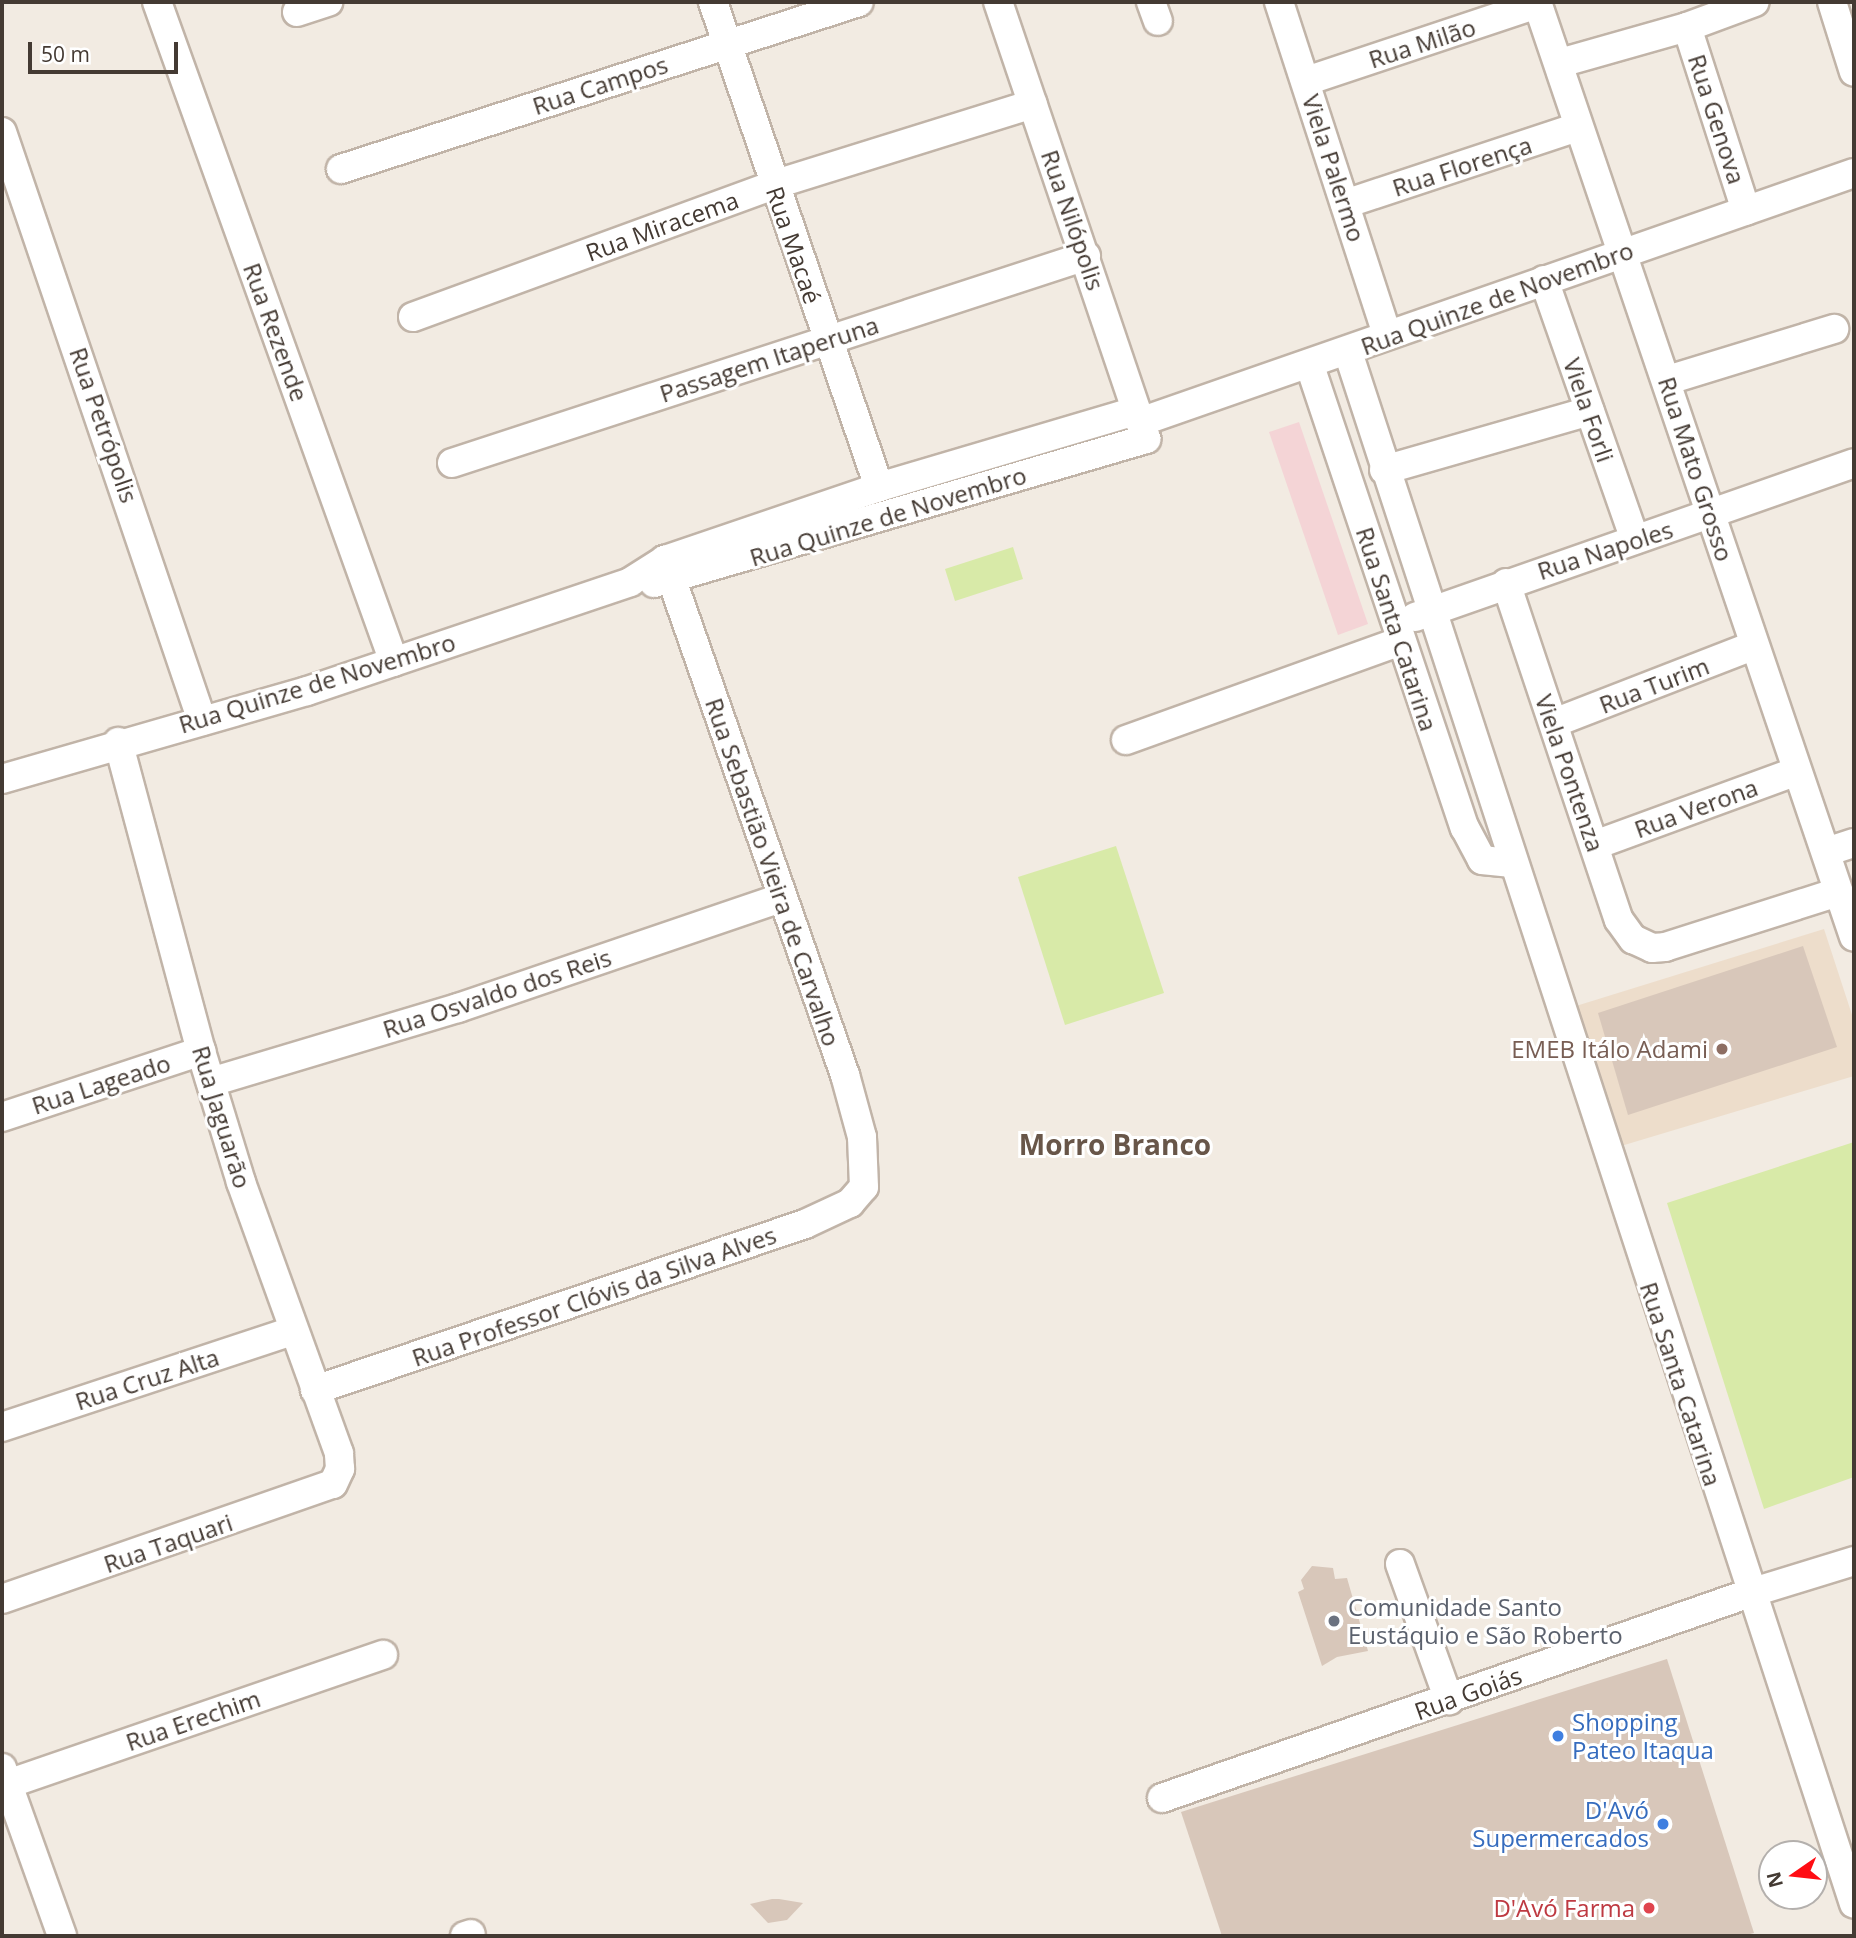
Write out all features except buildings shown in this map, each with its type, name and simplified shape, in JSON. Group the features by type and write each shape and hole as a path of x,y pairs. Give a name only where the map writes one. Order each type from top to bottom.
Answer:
{"street":[{"name":"Rua Rezende","path":"157,2 394,662"},
{"path":"297,12 328,2"},
{"name":"Rua Macaé","path":"713,2 773,186 879,487"},
{"name":"Rua Campos","path":"341,169 859,2"},
{"name":"Rua Nilópolis","path":"998,2 1086,256 1140,424"},
{"name":"Viela Palermo","path":"1279,2 1388,334"},
{"path":"1560,63 1687,27 1755,2"},
{"path":"1832,2 1854,72"},
{"name":"Rua Milão","path":"1306,81 1537,3"},
{"name":"Rua Mato Grosso","path":"1537,3 1668,380 1753,646 1838,892 1853,928"},
{"name":"Rua Genova","path":"1687,27 1746,211"},
{"name":"Rua Miracema","path":"414,317 773,186 1033,104"},
{"name":"Rua Florença","path":"1345,204 1578,127"},
{"name":"Rua Petrópolis","path":"2,132 202,721"},
{"name":"Rua Quinze de Novembro","path":"2,779 118,742 202,721 394,662 630,582 920,507 1140,424 1349,352 1388,334 1854,173"},
{"name":"Passagem Itaperuna","path":"452,463 1086,256"},
{"name":"Viela Forli","path":"1544,280 1635,540"},
{"path":"1668,380 1834,329"},
{"name":"Rua Santa Catarina","path":"1349,352 1384,470 1509,835 1512,863 1854,1904"},
{"name":"Rua Santa Catarina","path":"1310,366 1474,849 1491,864 1512,863"},
{"path":"1384,470 1590,411"},
{"name":"Rua Quinze de Novembro","path":"668,571 879,487 1140,424"},
{"name":"Rua Napoles","path":"1126,740 1399,632 1433,610 1854,463"},
{"path":"911,478 920,507"},
{"name":"Rua Sebastião Vieira de Carvalho","path":"668,571 859,1125 866,1164 864,1186"},
{"name":"Viela Pontenza","path":"1506,583 1619,920 1633,939 1652,948 1838,892"},
{"name":"Rua Turim","path":"1554,723 1753,646"},
{"name":"Rua Jaguarão","path":"118,742 201,1051 293,1332 338,1453 340,1469 333,1484"},
{"name":"Rua Verona","path":"1595,845 1797,771"},
{"path":"1826,852 1854,843"},
{"name":"Rua Osvaldo dos Reis","path":"211,1082 458,1008 781,898"},
{"name":"Rua Lageado","path":"2,1117 201,1051"},
{"name":"Rua Professor Clóvis da Silva Alves","path":"314,1390 805,1224 850,1203 864,1186"},
{"name":"Rua Cruz Alta","path":"2,1427 293,1332"},
{"name":"Rua Taquari","path":"2,1599 333,1484"},
{"name":"Rua Goiás","path":"1162,1798 1750,1593 1854,1561"},
{"path":"1400,1564 1449,1700"},
{"name":"Rua Erechim","path":"4,1779 383,1655"},
{"path":"4,1779 62,1936"}],"shaded area":[{"path":"1299,422 1368,624 1338,635 1269,432"},
{"name":"EMEB Itálo Adami","path":"1824,929 1854,1021 1854,1076 1621,1146 1576,1006"}],"green space":[{"path":"1013,547 1023,579 955,601 945,569"},
{"path":"1116,846 1164,993 1065,1025 1018,877"},
{"path":"1854,1142 1854,1477 1764,1509 1667,1203"}],"place":[{"name":"EMEB Itálo Adami","path":"1722,1049"},
{"name":"Comunidade Santo Eustáquio e São Roberto","path":"1334,1621"},
{"name":"Shopping Pateo Itaqua","path":"1558,1736"},
{"name":"D'Avó Supermercados","path":"1663,1824"},
{"name":"D'Avó Farma","path":"1649,1908"}],"district":[{"name":"Morro Branco","path":"1115,1144"}]}
